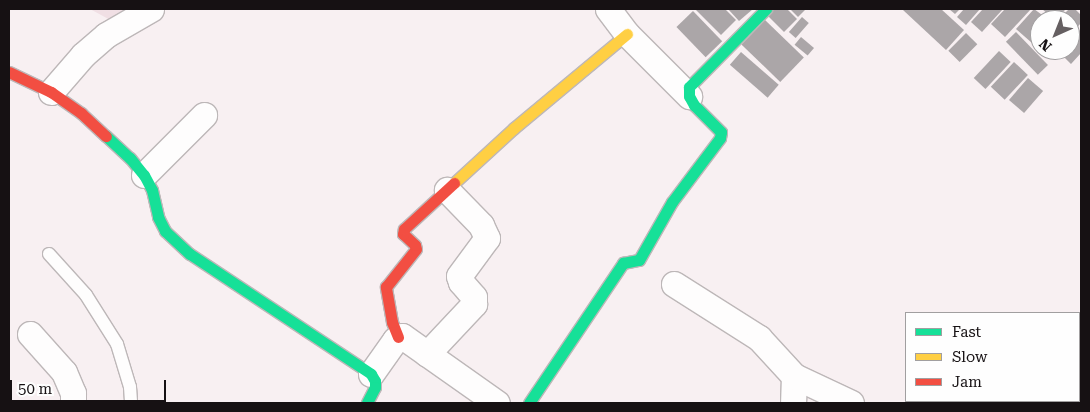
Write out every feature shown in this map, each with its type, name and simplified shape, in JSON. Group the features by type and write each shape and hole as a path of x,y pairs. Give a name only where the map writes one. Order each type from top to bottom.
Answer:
{"street":[{"path":"51,92 83,55 106,35 151,9"},
{"path":"529,403 622,263 639,260 672,202 720,138 721,132 694,105 689,96 626,34 608,9"},
{"path":"689,96 691,83 766,9"},
{"path":"398,337 392,322 386,287 416,250 403,231 514,128 560,92 626,34"},
{"path":"9,72 51,92 101,129 144,175 152,190 158,217 165,231 190,254 370,374 375,381 375,387 367,403"},
{"path":"144,175 204,115"},
{"path":"427,354 474,304 474,297 458,276 487,238 481,225 447,190"},
{"path":"674,284 759,338 794,376 851,403"},
{"path":"30,334 64,372 73,393 73,403"},
{"path":"398,337 402,336 497,403"},
{"path":"370,374 398,337"},
{"path":"793,403 794,376"}],"lane":[{"path":"49,254 86,295 117,344 130,387 131,403"}],"shaded area":[{"path":"90,9 135,9 114,22"}],"building":[{"path":"695,9 725,9 736,20 721,35"},
{"path":"728,9 753,9 739,21"},
{"path":"773,9 787,9 797,19 784,32 767,15"},
{"path":"790,9 806,9 798,17"},
{"path":"941,9 964,30 946,50 903,10"},
{"path":"949,9 960,9 955,14"},
{"path":"964,9 980,9 966,25 957,17"},
{"path":"983,9 1003,9 982,32 971,22"},
{"path":"1005,9 1031,9 1005,37 991,24"},
{"path":"1042,9 1066,9 1065,10"},
{"path":"693,11 722,41 706,57 676,27"},
{"path":"1030,13 1030,41 1016,29"},
{"path":"802,17 809,23 796,38 789,32"},
{"path":"765,20 804,58 780,82 741,44"},
{"path":"1081,29 1080,54 1080,30"},
{"path":"1016,32 1030,46 1030,60 1043,60 1048,65 1038,75 1006,42"},
{"path":"966,33 977,44 960,62 948,51"},
{"path":"801,37 814,48 808,56 795,45"},
{"path":"999,51 1011,62 985,89 974,78"},
{"path":"741,52 779,85 768,98 730,65"},
{"path":"1014,62 1028,75 1005,100 991,87"},
{"path":"1028,78 1043,91 1024,113 1009,100"},
{"path":"1081,322 1081,348 1080,346"},
{"path":"1081,367 1081,387 1080,386"}],"traffic: fast":[{"path":"529,403 623,263 639,260 672,202 720,138 721,132 694,105 689,96 689,87 766,9"},
{"path":"106,136 130,158 144,175 152,190 158,217 165,231 190,254 371,374 375,381 375,387 367,403"}],"traffic: slow":[{"path":"454,183 514,128 627,34"}],"traffic: jam":[{"path":"9,72 51,92 81,113 106,136"},
{"path":"398,337 392,322 386,287 416,249 415,245 403,234 404,229 454,183"}]}
